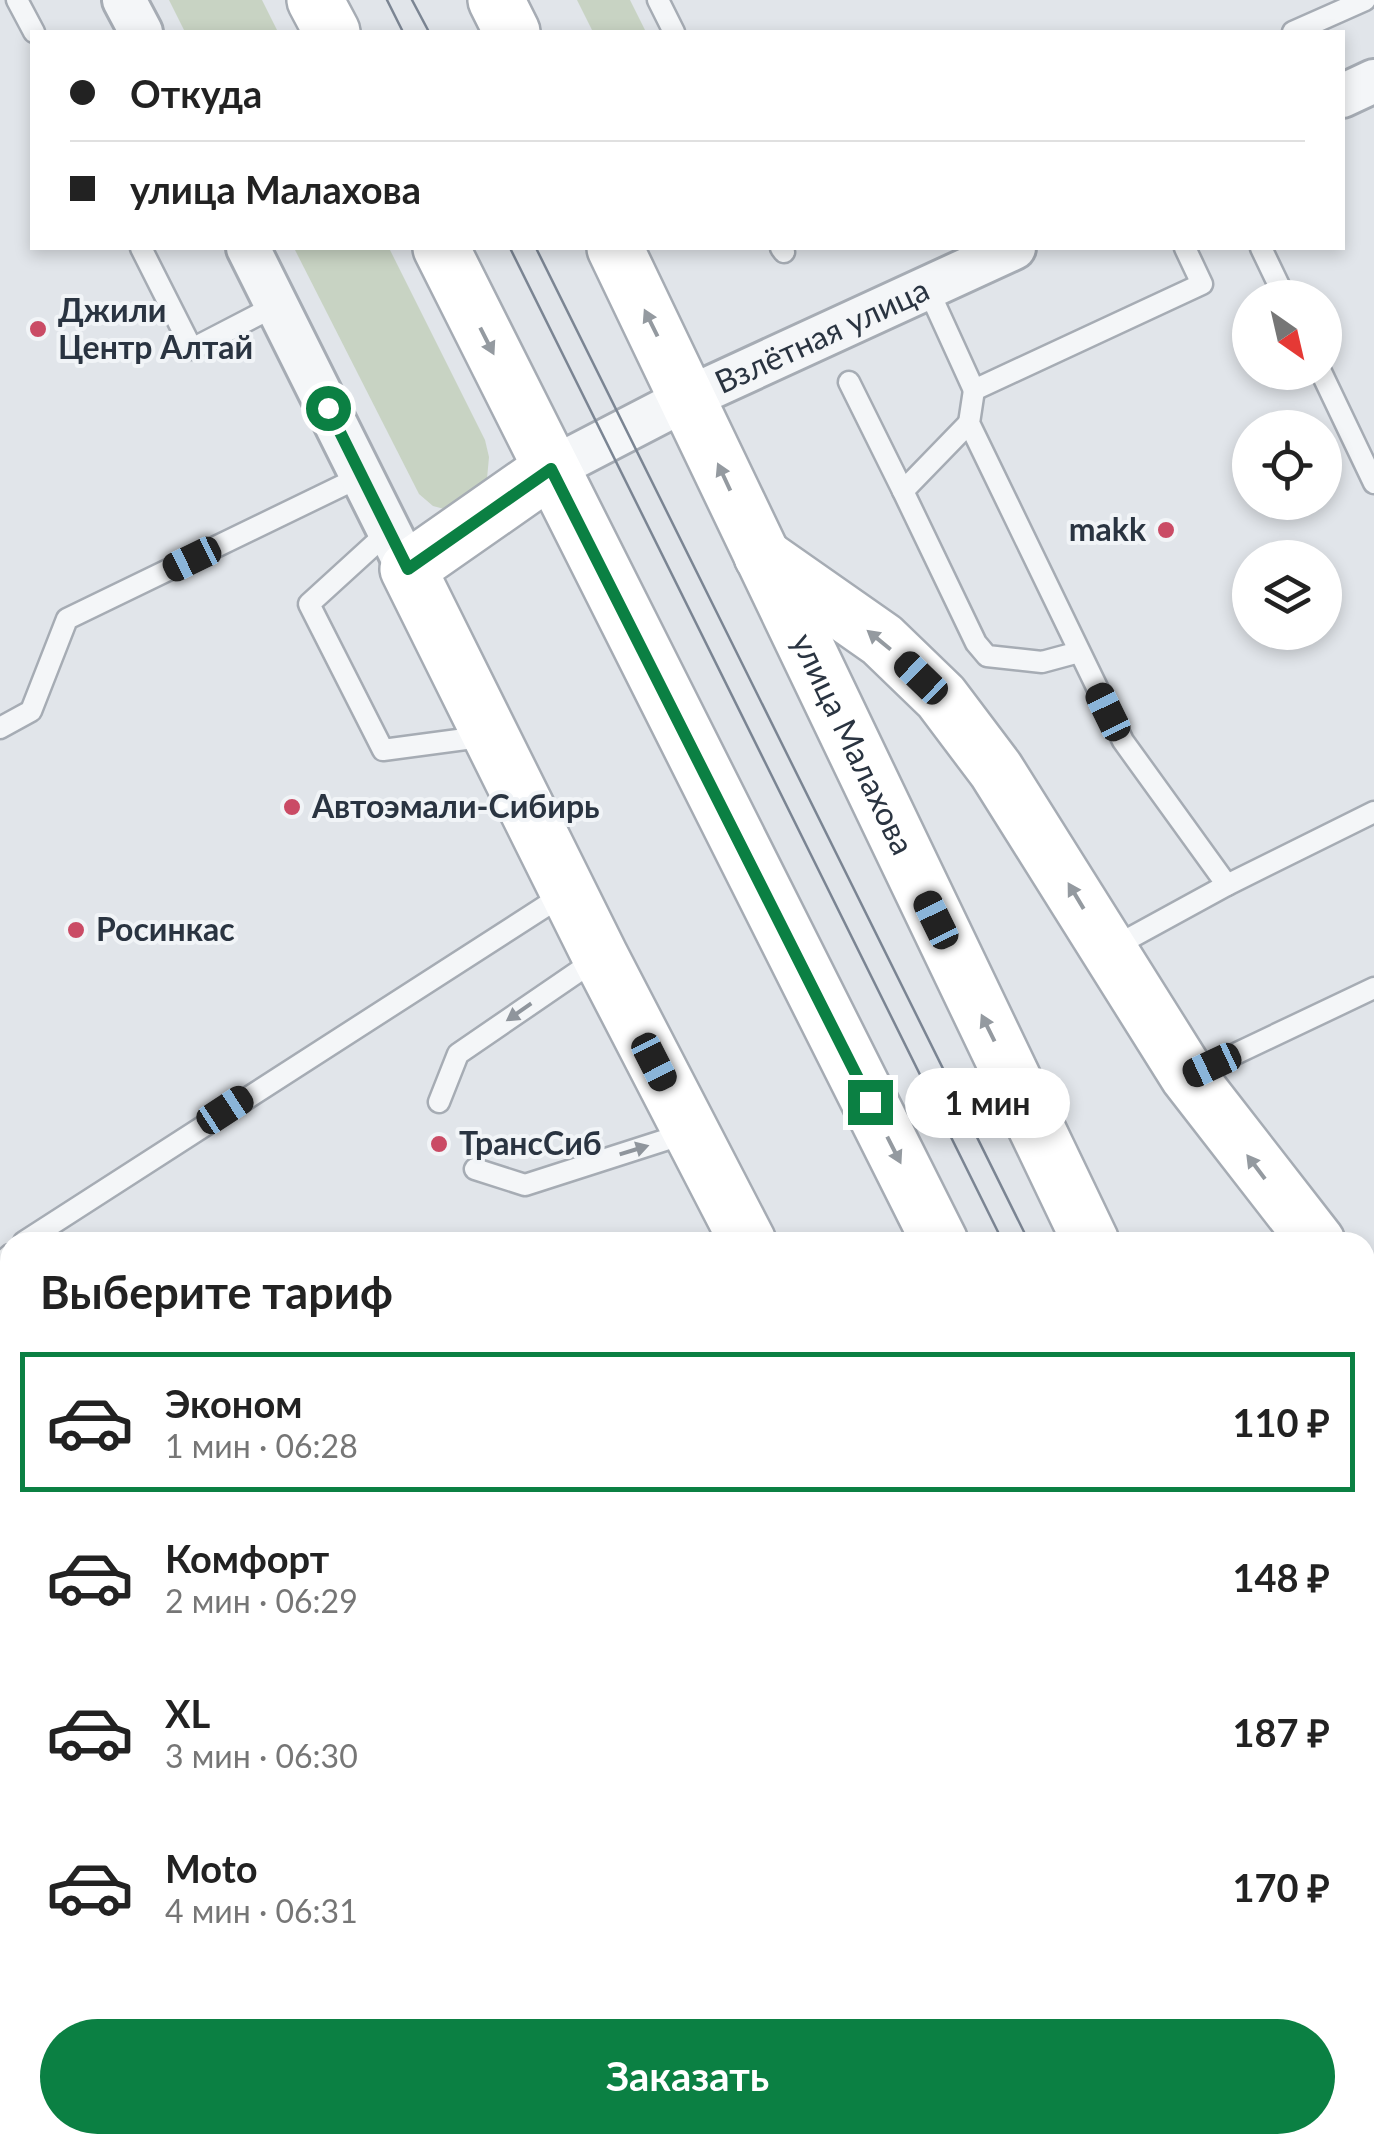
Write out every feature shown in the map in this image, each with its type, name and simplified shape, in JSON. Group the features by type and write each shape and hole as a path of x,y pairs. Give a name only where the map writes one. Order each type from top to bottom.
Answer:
{"main road":[{"path":"315,0 331,30"},
{"path":"496,0 511,30"},
{"path":"441,250 935,1232"},
{"name":"улица Малахова","path":"615,250 1087,1232"},
{"path":"551,469 398,550 743,1232"},
{"path":"760,555 882,640 940,697 996,770 1188,1076 1309,1232"}],"street":[{"path":"124,0 139,30"},
{"path":"1345,95 1374,81"},
{"path":"249,250 398,550"},
{"name":"Взлётная улица","path":"551,469 688,398 1010,250"}],"lane":[{"path":"18,0 33,30"},
{"path":"658,0 673,30"},
{"path":"1296,30 1364,0"},
{"path":"142,250 192,349 277,306"},
{"path":"974,390 1202,284 1187,250"},
{"path":"1262,250 1276,280"},
{"path":"927,287 974,390 969,422 1122,741 1227,885"},
{"path":"850,382 976,643 987,656 1042,662 1079,652"},
{"path":"1330,390 1374,483"},
{"path":"903,491 969,422"},
{"path":"0,728 31,711 67,619 362,476"},
{"path":"398,550 309,604 383,750 489,736"},
{"path":"1108,950 1374,812"},
{"path":"40,1232 568,892"},
{"path":"439,1102 458,1054 600,956"},
{"path":"1188,1076 1374,988"},
{"path":"475,1168 526,1185 691,1132"}],"green space":[{"path":"169,0 262,0 277,30 184,30"},
{"path":"577,0 630,0 645,30 592,30"},
{"path":"295,250 390,250 485,440 489,457 486,489 448,510 433,506 419,494"}],"tram line":[{"path":"387,0 402,30"},
{"path":"412,0 428,30"},
{"path":"511,250 998,1232"},
{"path":"537,250 1024,1232"}],"place":[{"name":"Джили Центр Алтай","path":"38,329"},
{"name":"makk","path":"1166,530"},
{"name":"Автоэмали-Сибирь","path":"292,807"},
{"name":"Росинкас","path":"76,930"},
{"name":"ТрансСиб","path":"439,1144"}],"route":[{"path":"328,408 408,569 551,469 870,1102"}]}
